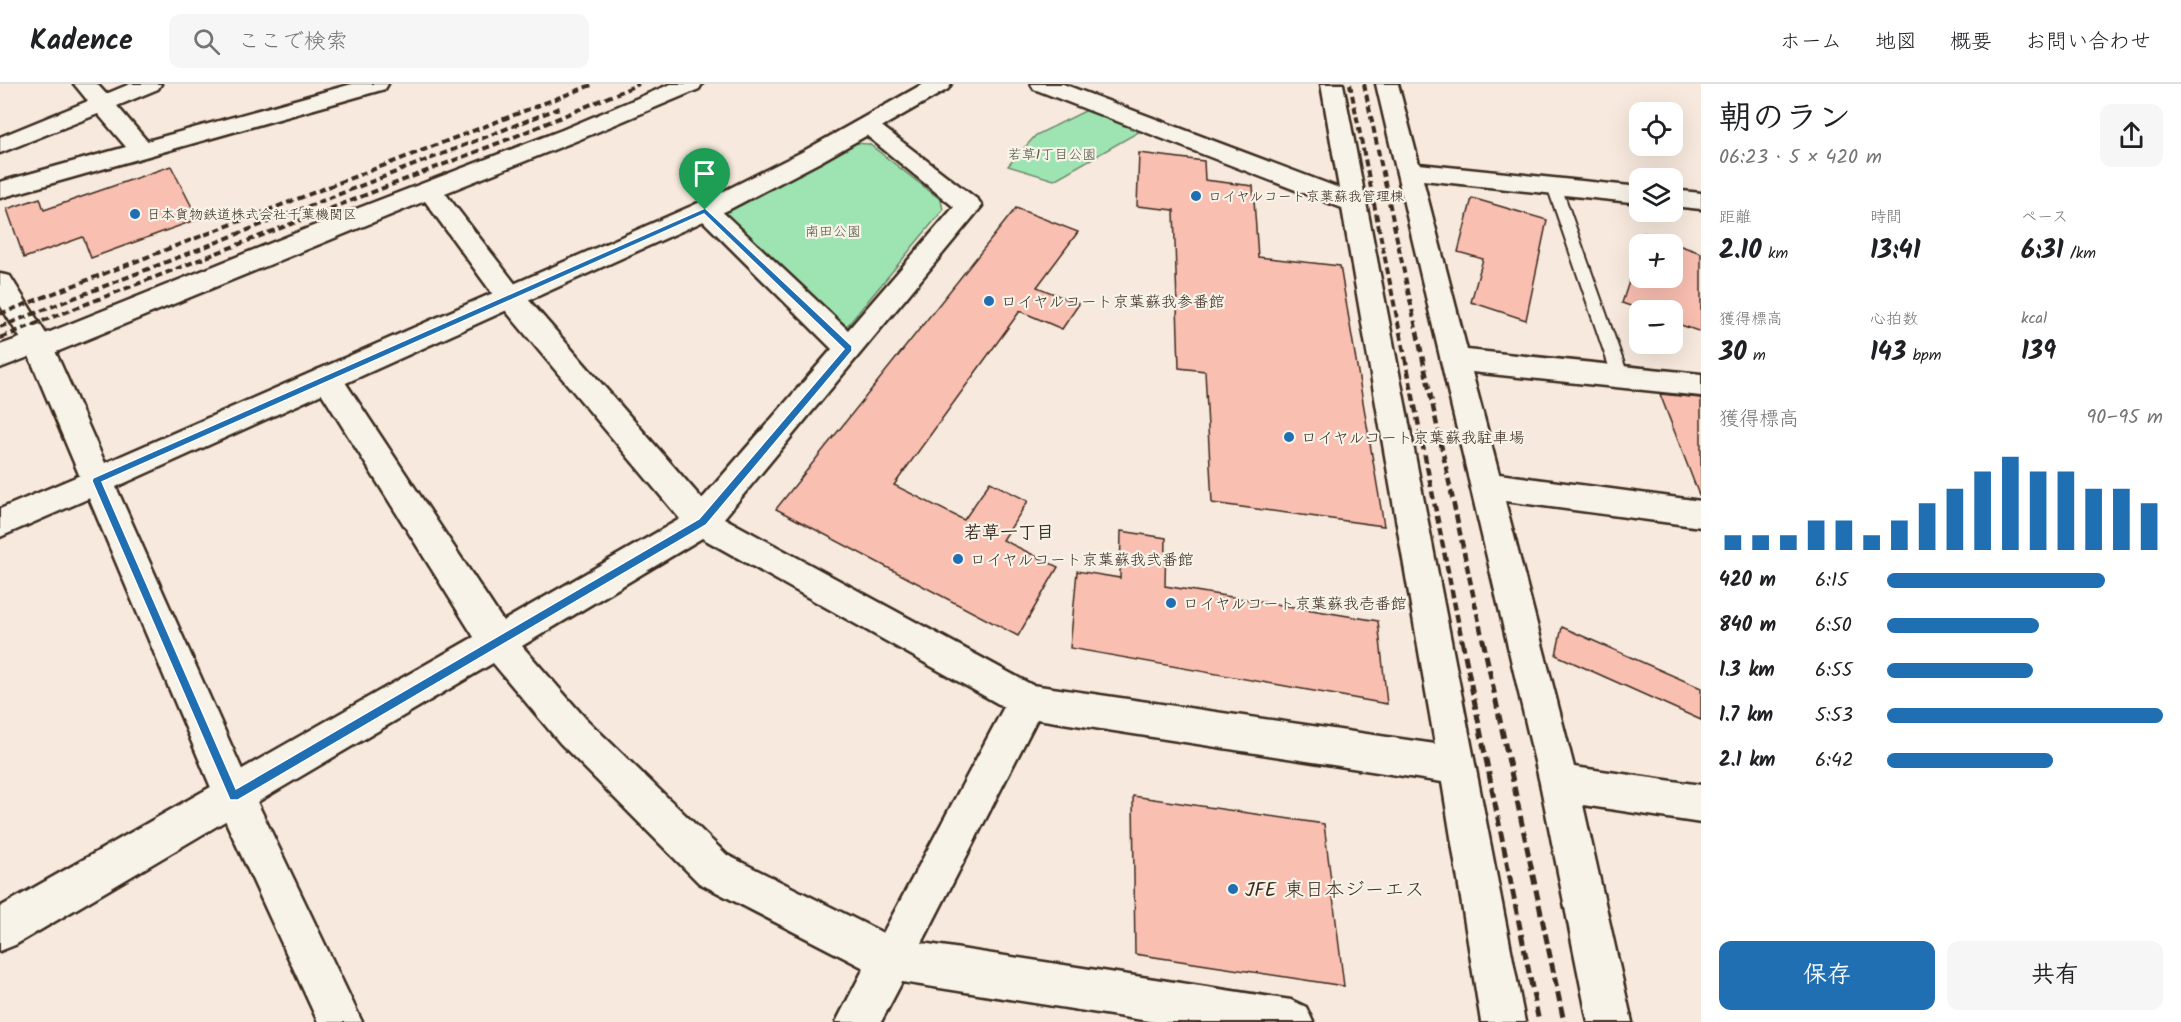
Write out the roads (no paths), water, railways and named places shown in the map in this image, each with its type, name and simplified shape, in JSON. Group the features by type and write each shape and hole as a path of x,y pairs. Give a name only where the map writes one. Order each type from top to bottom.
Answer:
{"street":[{"path":"86,84 141,149"},
{"path":"0,147 150,84"},
{"path":"290,84 310,102"},
{"path":"0,190 376,84"},
{"path":"0,357 38,345 570,135 691,84"},
{"path":"0,524 705,210 811,157 940,84"},
{"path":"1042,84 1354,203"},
{"path":"1332,84 1503,1022"},
{"path":"1387,84 1558,783 1610,1022"},
{"path":"0,930 702,522 969,206 867,126"},
{"path":"1408,171 1629,194"},
{"path":"430,190 510,297 702,522 1027,701 1458,766"},
{"path":"1683,199 1701,201"},
{"path":"705,210 849,348"},
{"path":"1,286 38,345 234,796 340,1022"},
{"path":"1454,359 1701,385"},
{"path":"327,378 497,642 573,731 713,869 891,959 1292,1022"},
{"path":"1484,485 1701,514"},
{"path":"858,1022 1027,701"},
{"path":"1558,783 1701,804"}],"lane":[{"path":"1554,186 1620,375"}],"railway":[{"path":"0,314 594,84"},
{"path":"12,333 514,137 639,84"},
{"path":"1350,84 1400,333"},
{"path":"1364,84 1417,333"},
{"path":"0,327 562,107"},
{"path":"0,338 16,332"},
{"path":"1400,332 1462,641"},
{"path":"1417,332 1483,641"},
{"path":"1462,640 1539,1022"},
{"path":"1483,640 1564,1022"}],"place":[{"name":"ロイヤルコート京葉蘇我管理棟","path":"1196,196"},
{"name":"日本貨物鉄道株式会社千葉機関区","path":"135,214"},
{"name":"ロイヤルコート京葉蘇我参番館","path":"989,301"},
{"name":"ロイヤルコート京葉蘇我駐車場","path":"1289,437"},
{"name":"ロイヤルコート京葉蘇我弐番館","path":"958,559"},
{"name":"ロイヤルコート京葉蘇我壱番館","path":"1171,603"},
{"name":"JFE 東日本ジーエス","path":"1233,889"}],"district":[{"name":"若草一丁目","path":"1009,532"}],"park label":[{"name":"若草1丁目公園","path":"1052,154"},
{"name":"南田公園","path":"833,231"}]}
